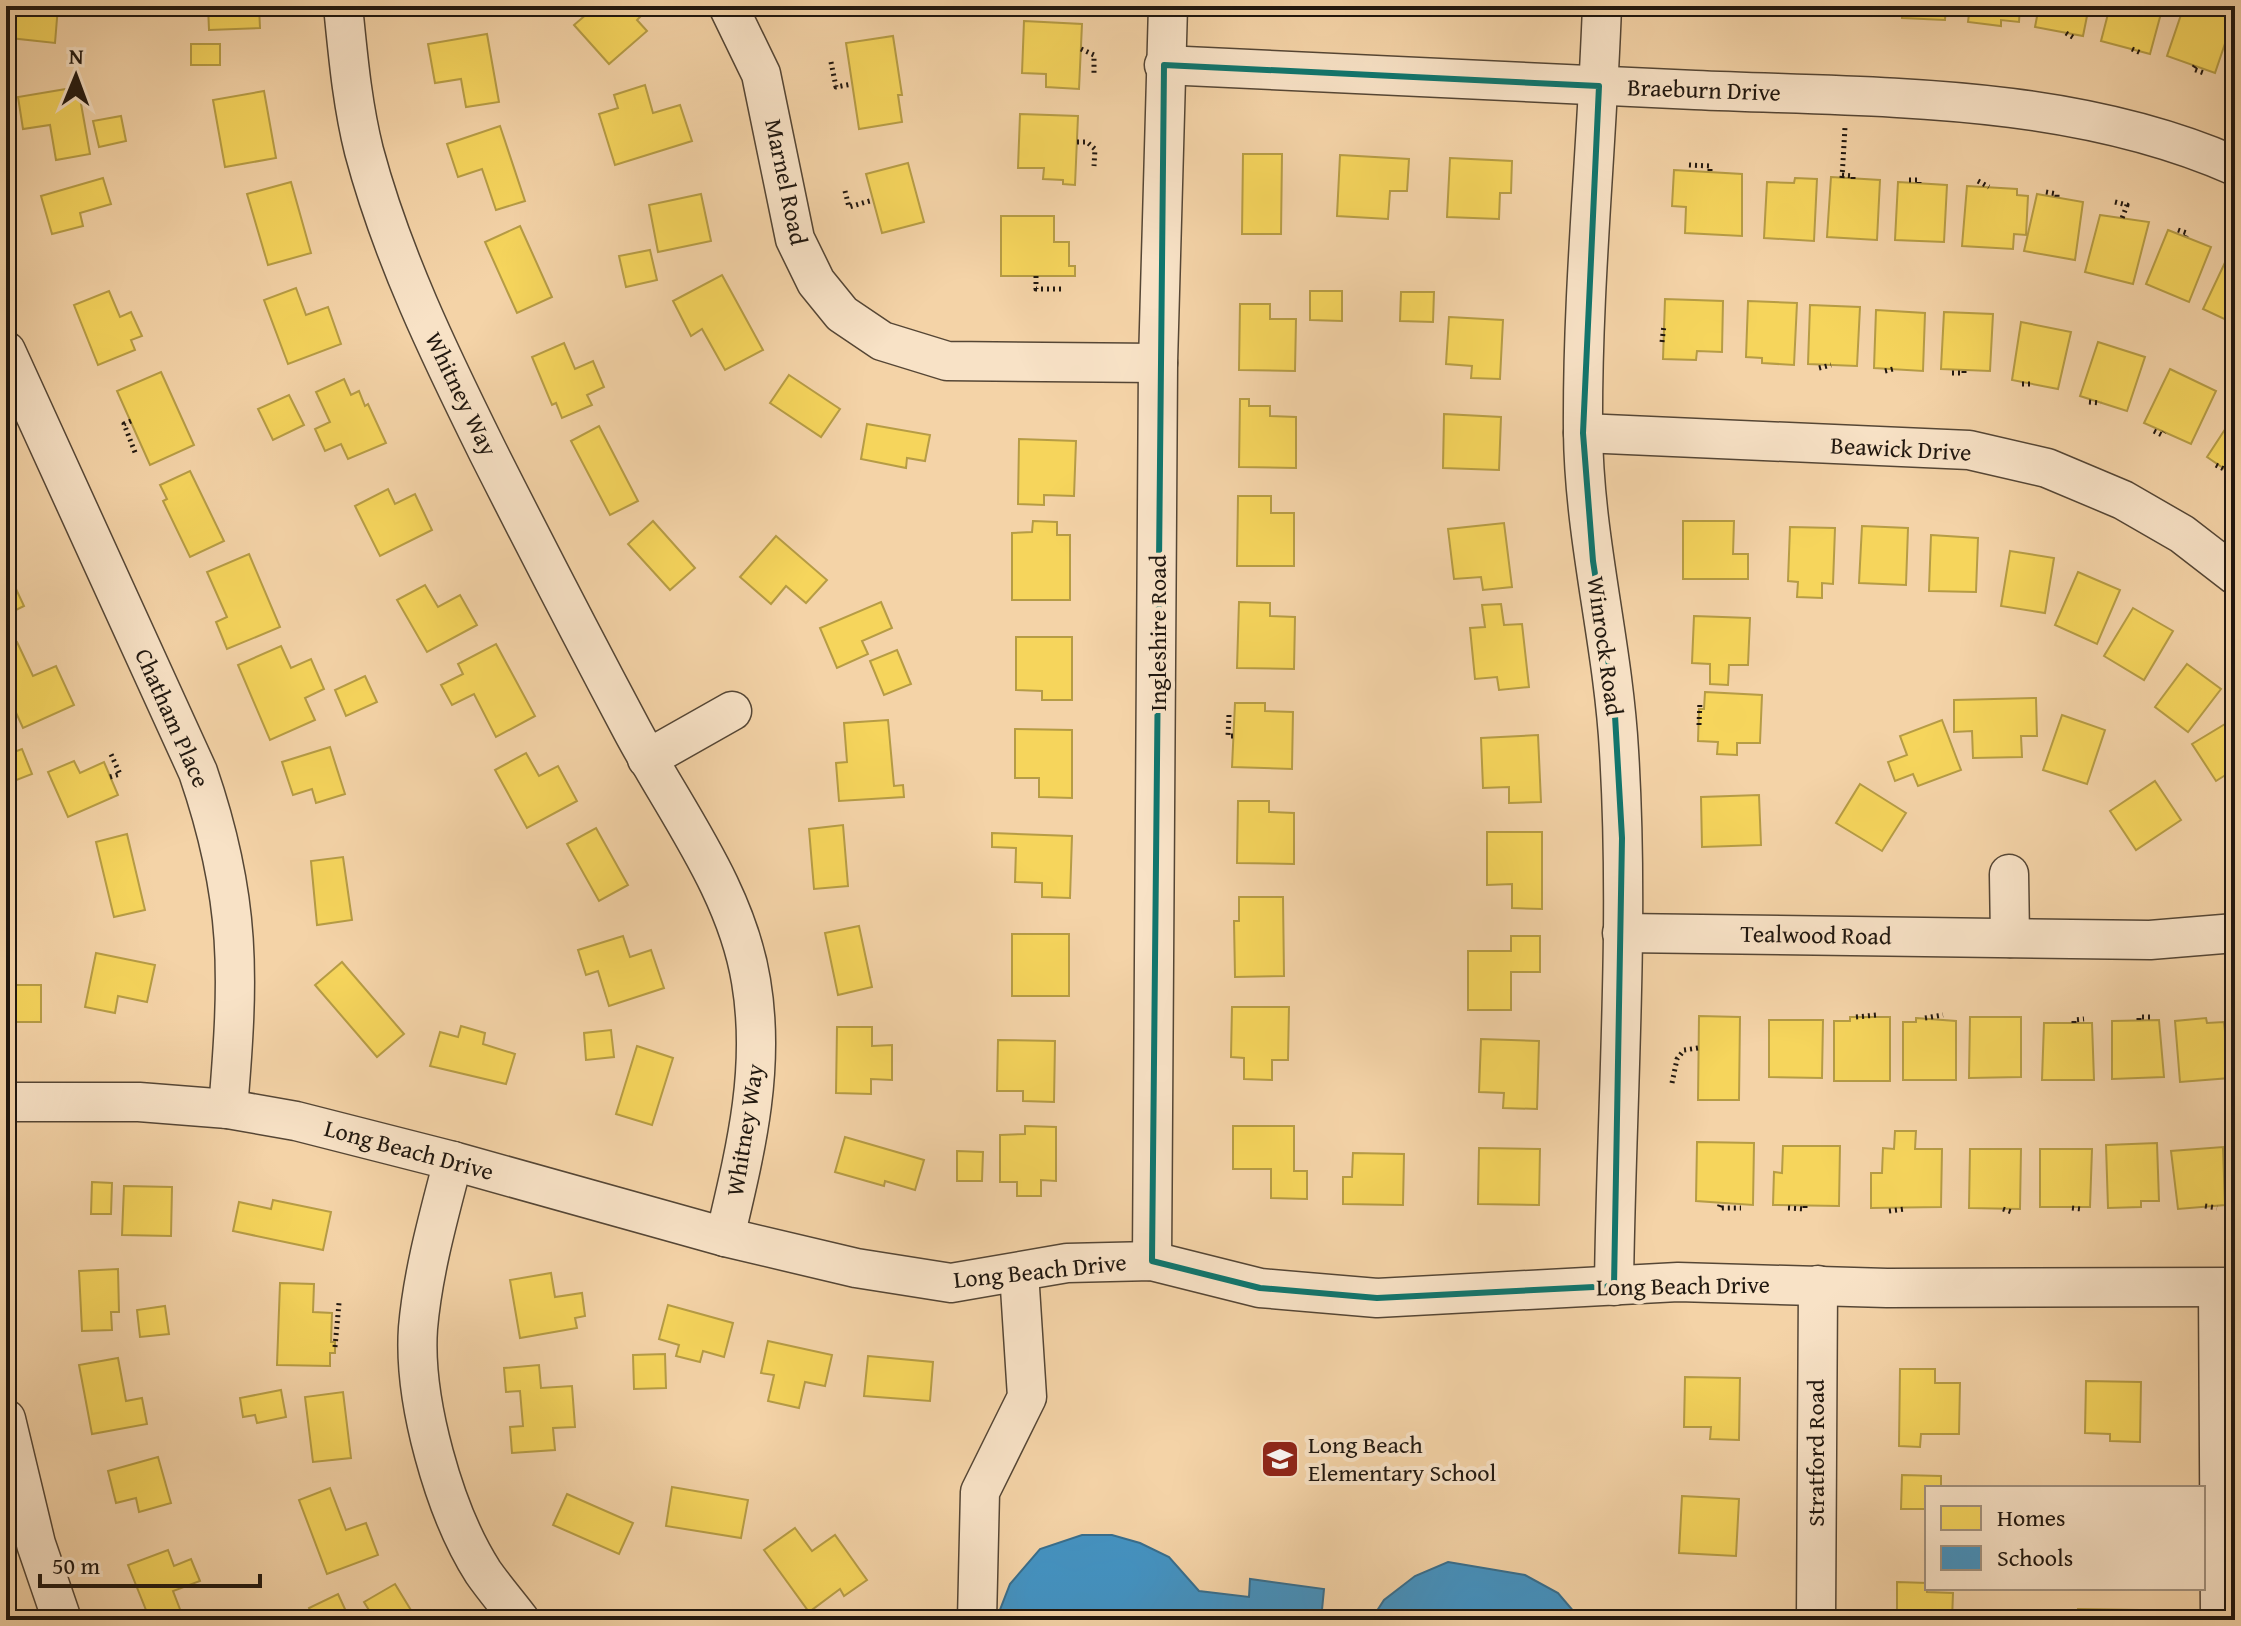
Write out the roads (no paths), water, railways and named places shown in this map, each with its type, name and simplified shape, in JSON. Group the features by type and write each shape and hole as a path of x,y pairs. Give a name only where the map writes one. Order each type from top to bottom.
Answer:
{"street":[{"name":"Whitney Way","path":"343,6 351,90 364,149 382,210 438,352 647,759 722,888 751,978 758,1043 756,1088 725,1237"},
{"name":"Marnel Road","path":"728,6 761,74 795,239 816,282 842,314 882,341 947,361 1158,363"},
{"name":"Ingleshire Road","path":"1152,1261 1158,363 1168,6"},
{"name":"Winrock Road","path":"1602,6 1584,342 1583,433 1593,561 1619,750 1622,933 1614,1286"},
{"name":"Braeburn Drive","path":"1164,65 1847,97 2017,109 2111,125 2200,151 2235,166"},
{"name":"Chatham Place","path":"6,351 198,772 215,823 232,897 237,969 228,1109"},
{"name":"Beawick Drive","path":"1583,433 1969,450 2047,468 2123,500 2182,534 2235,575"},
{"path":"647,759 732,711"},
{"path":"2009,874 2010,938"},
{"name":"Tealwood Road","path":"1622,933 2169,940 2235,933"},
{"name":"Long Beach Drive","path":"6,1102 139,1102 228,1109 296,1121 725,1237 856,1268 951,1283 1067,1263 1152,1261 1260,1288 1377,1298 1678,1282 2226,1288"},
{"path":"453,1161 424,1285 418,1329 419,1384 438,1475 482,1570 520,1620"},
{"path":"977,1620 980,1492 1027,1397 1019,1272"},
{"name":"Stratford Road","path":"1816,1620 1818,1285"},
{"path":"2220,1620 2226,1288"},
{"path":"6,1419 36,1544 62,1620"}],"place":[{"name":"Long Beach Elementary School","path":"1280,1459"}]}
